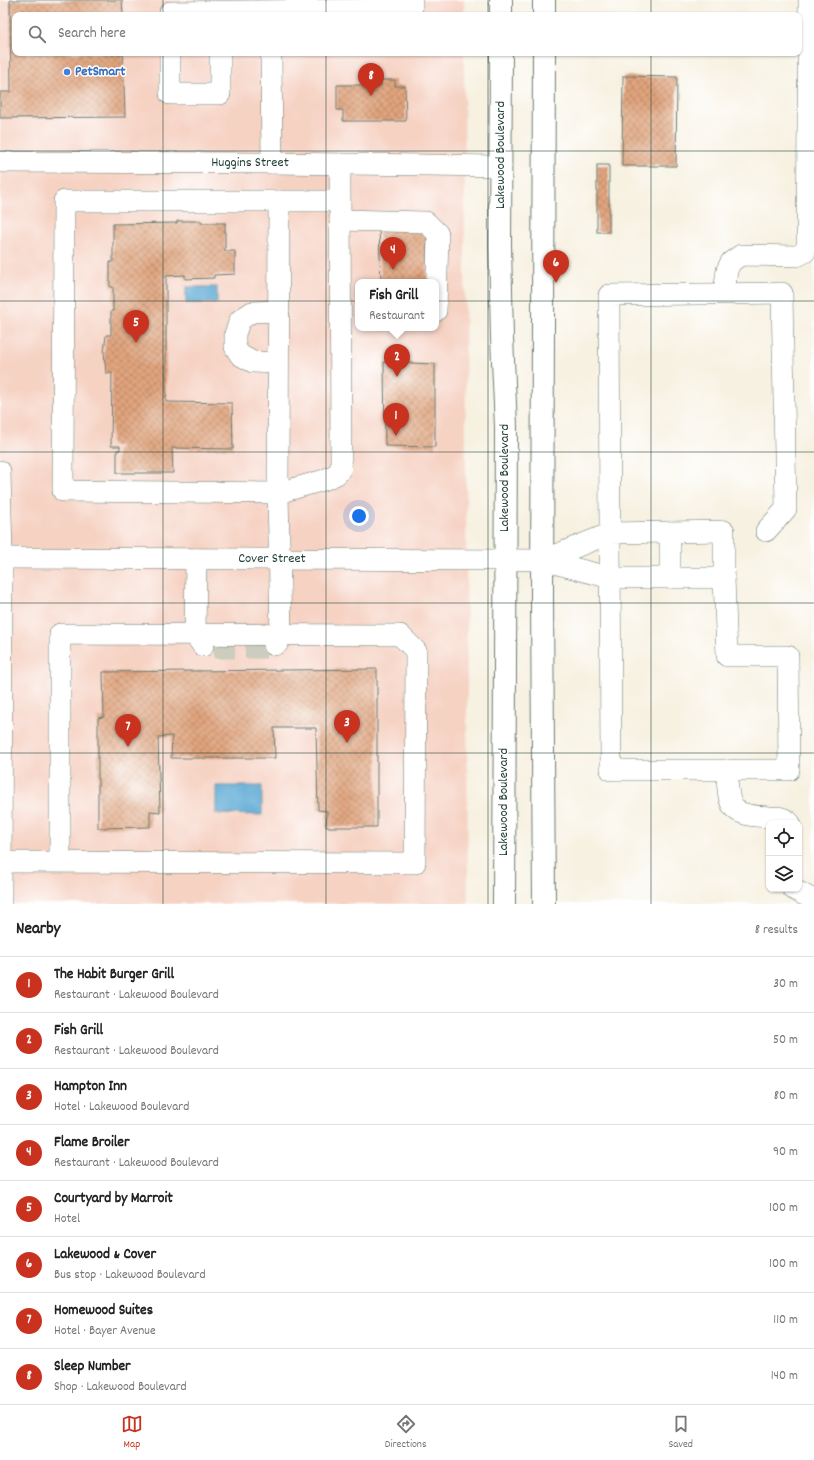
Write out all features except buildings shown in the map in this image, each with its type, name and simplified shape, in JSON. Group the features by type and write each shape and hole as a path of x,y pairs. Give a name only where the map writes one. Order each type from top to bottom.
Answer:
{"main road":[{"path":"501,12 502,0"},
{"path":"544,0 544,12"},
{"name":"Lakewood Boulevard","path":"501,56 502,338 506,427 504,904"},
{"path":"544,56 544,904"}],"street":[{"path":"306,12 412,9 412,0"},
{"path":"724,293 727,270 731,262 742,255 797,256 805,252 807,245 809,0"},
{"path":"170,9 199,12"},
{"path":"170,56 170,94 220,94 220,56"},
{"path":"271,56 272,163"},
{"name":"Huggins Street","path":"0,162 501,166"},
{"path":"340,164 340,210 349,325 341,468 338,474 324,480 278,493 64,491 64,201 279,201 340,210 426,222 438,234 437,279"},
{"path":"275,641 279,559 279,201"},
{"path":"543,560 611,533 724,531 727,656 788,656 789,770 611,770 611,533 609,295 782,293 786,509 766,531"},
{"path":"278,363 253,362 240,355 235,347 235,334 240,320 252,312 279,311"},
{"path":"0,471 1,904"},
{"path":"670,532 670,578"},
{"name":"Cover Street","path":"1,558 543,560"},
{"path":"196,559 195,634 201,645 214,648"},
{"path":"543,560 611,578 724,578"},
{"path":"0,862 60,861 414,864 416,651 400,634 275,641 195,634 60,634 60,861"},
{"path":"727,770 727,786 730,802 736,811 747,816 783,818 786,820"},
{"path":"799,892 814,900"}],"shaded area":[{"path":"0,0 464,0 464,12 12,12 12,56 464,56 468,904 0,904"}],"water":[{"path":"186,287 217,287 217,303 186,303"},
{"path":"216,786 262,786 262,815 216,814"}],"tunnel":[{"path":"214,648 269,648"}],"place":[{"name":"PetSmart","path":"67,72"},
{"name":"Sleep Number","path":"371,96"},
{"name":"Flame Broiler","path":"393,270"},
{"name":"Lakewood & Cover","path":"556,283"},
{"name":"Courtyard by Marroit","path":"136,343"},
{"name":"Fish Grill","path":"397,377"},
{"name":"The Habit Burger Grill","path":"396,436"},
{"name":"Hampton Inn","path":"347,743"},
{"name":"Homewood Suites","path":"128,747"}]}
